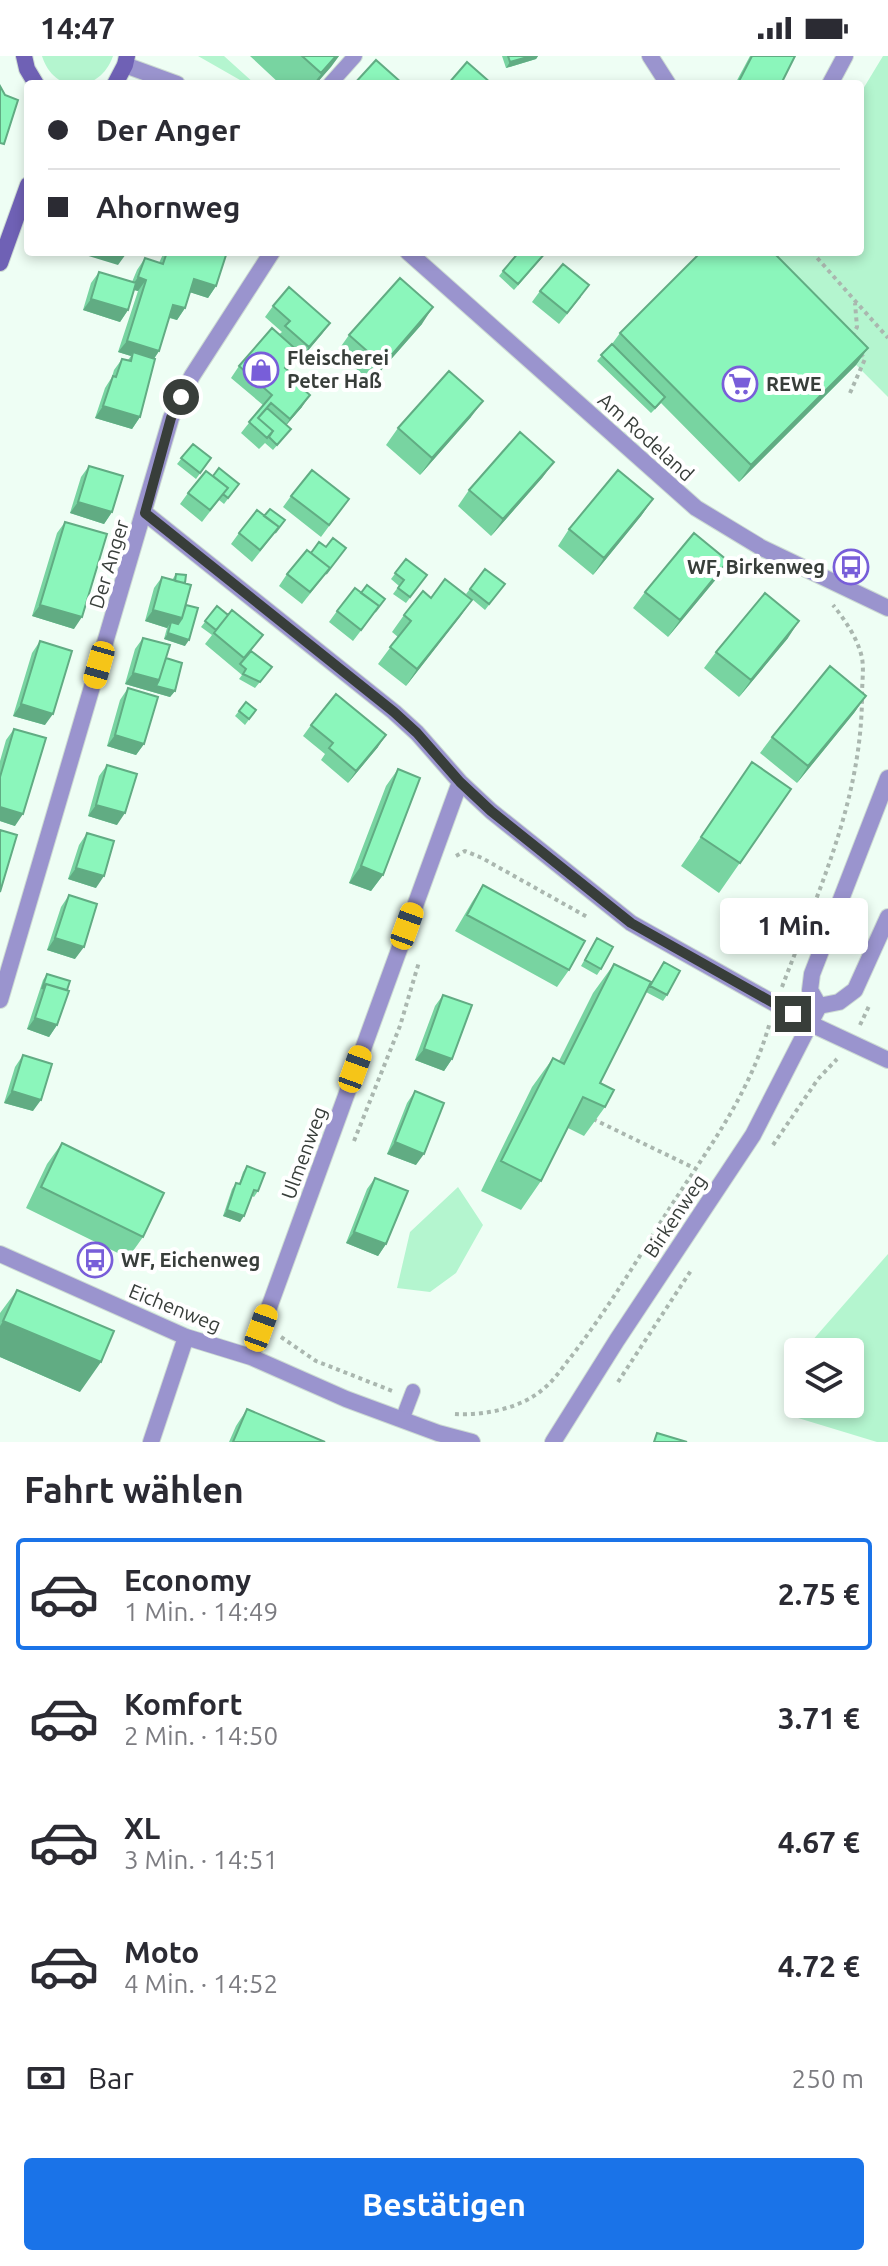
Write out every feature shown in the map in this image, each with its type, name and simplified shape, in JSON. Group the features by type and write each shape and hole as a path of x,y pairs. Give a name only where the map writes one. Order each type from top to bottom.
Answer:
{"main road":[{"path":"24,56 34,80"},
{"path":"117,80 126,61"},
{"path":"0,263 24,196"}],"street":[{"path":"650,56 665,80"},
{"path":"832,80 845,56"},
{"path":"126,61 168,80"},
{"name":"Der Anger","path":"0,1000 171,418 192,376 269,256"},
{"name":"Am Rodeland","path":"412,256 696,508 775,555 888,608"},
{"path":"145,513 394,712 491,811 631,923 811,1024 888,1060"},
{"path":"888,778 812,974 810,990 819,1006 839,1002 855,990 888,917"},
{"name":"Ulmenweg","path":"251,1357 460,782"},
{"name":"Birkenweg","path":"553,1442 753,1135 819,1006"},
{"name":"Eichenweg","path":"0,1254 186,1337 251,1357 346,1399 472,1442"},
{"path":"151,1442 186,1337"}],"lane":[{"path":"334,80 355,56"},
{"path":"402,1420 411,1395"}],"path":[{"path":"816,256 888,338"},
{"path":"850,341 857,327 854,300"},
{"path":"850,393 865,359 857,350"},
{"path":"451,1413 487,1412 521,1403 554,1379 605,1312 748,1084 834,850 853,789 862,717 862,658 846,620 829,600"},
{"path":"452,860 465,851 482,858 589,918"},
{"path":"354,1141 400,1026 421,953"},
{"path":"768,1153 818,1079 852,1042 876,992"},
{"path":"593,1119 694,1168"},
{"path":"618,1382 693,1266"},
{"path":"278,1333 284,1342 316,1361 411,1395"}],"green space":[{"path":"42,56 113,56 107,69 94,80 60,80 48,69"},
{"path":"198,56 224,56 251,80 240,80"},
{"path":"883,56 888,56 888,397 748,256 864,256 864,87"},
{"path":"458,1187 483,1225 456,1273 430,1292 397,1288 410,1232"},
{"path":"888,1254 888,1442 877,1442 798,1418 864,1418 864,1338 814,1338"}],"building":[{"path":"302,56 336,56 321,73"},
{"path":"508,56 531,56 510,62"},
{"path":"752,56 795,56 783,80 740,80"},
{"path":"376,60 398,80 358,80"},
{"path":"467,62 487,80 451,80"},
{"path":"0,86 5,95 18,100 4,144 0,143"},
{"path":"166,256 226,256 216,286 194,279 185,308 173,305 159,351 127,341 146,280 138,277 145,258 163,264"},
{"path":"516,256 542,256 518,284 503,271"},
{"name":"REWE","path":"697,256 777,256 868,348 751,465 620,333"},
{"path":"563,264 589,285 567,313 540,291"},
{"path":"99,272 136,283 128,310 91,299"},
{"path":"400,278 433,307 383,365 349,335"},
{"path":"289,287 330,323 309,347 285,326 290,321 273,306"},
{"path":"272,328 299,352 285,368 310,395 290,419 271,403 258,418 273,431 267,438 249,422 272,395 239,366"},
{"path":"612,344 665,397 655,408 601,355"},
{"path":"133,352 155,359 140,417 103,406 122,359 131,361"},
{"path":"449,371 483,401 432,458 398,428"},
{"path":"267,408 291,429 277,445 269,437 273,431 258,418"},
{"path":"520,432 554,462 503,519 469,490"},
{"path":"193,444 211,458 200,473 181,458"},
{"path":"89,466 123,476 112,512 78,502"},
{"path":"219,468 239,484 228,498 223,494 228,488 213,476"},
{"path":"312,470 349,499 329,525 291,496"},
{"path":"618,470 653,499 604,558 569,529"},
{"path":"206,471 228,488 210,510 188,493"},
{"path":"270,509 285,520 275,533 279,527 264,516"},
{"path":"257,510 279,527 260,550 239,533"},
{"path":"65,522 107,534 82,617 40,605"},
{"path":"694,533 728,561 680,620 645,592"},
{"path":"333,538 346,548 326,574 330,568 311,553 319,542 326,547"},
{"path":"307,550 330,568 310,592 287,574"},
{"path":"406,559 427,575 410,597 398,588 404,580 395,573"},
{"path":"485,569 505,584 489,604 470,589"},
{"path":"176,574 186,575 185,583 175,581"},
{"path":"162,577 191,585 182,618 153,610"},
{"path":"445,579 472,600 417,669 390,647 411,621 404,615 423,591 431,598"},
{"path":"367,585 385,599 375,612 379,606 361,593"},
{"path":"355,588 379,606 361,630 337,611"},
{"path":"765,593 799,621 751,680 716,652"},
{"path":"186,605 198,608 189,640 168,633 171,622 178,624 182,618"},
{"path":"217,606 228,615 216,630 205,621"},
{"path":"232,610 263,635 244,658 214,633"},
{"path":"143,638 170,645 159,680 133,673"},
{"path":"40,641 72,651 53,714 21,704"},
{"path":"251,651 272,667 260,682 243,674 246,669 240,664"},
{"path":"166,658 182,663 175,691 156,686"},
{"path":"830,666 866,696 808,766 772,737"},
{"path":"128,688 158,697 144,744 115,735"},
{"path":"336,694 386,735 356,771 329,748 333,743 311,725"},
{"path":"246,702 256,710 249,719 239,711"},
{"path":"14,729 46,738 23,814 0,807 0,777"},
{"path":"752,762 791,789 740,863 701,837"},
{"path":"107,765 137,774 125,813 96,805"},
{"path":"398,769 420,778 383,875 361,866"},
{"path":"0,830 17,835 0,892"},
{"path":"87,833 114,841 104,876 76,868"},
{"path":"483,885 585,941 569,970 467,915"},
{"path":"69,895 97,904 84,947 55,938"},
{"path":"597,938 613,947 601,969 585,960"},
{"path":"664,962 680,971 667,995 650,986"},
{"path":"614,964 651,982 600,1083 614,1090 605,1107 583,1097 541,1181 501,1161 553,1058 564,1064"},
{"path":"47,974 70,981 67,990 46,984 42,989"},
{"path":"46,984 69,991 57,1025 35,1018"},
{"path":"443,995 472,1005 452,1059 424,1049"},
{"path":"23,1055 52,1064 41,1100 12,1091"},
{"path":"415,1091 444,1103 424,1154 395,1142"},
{"path":"62,1143 164,1193 143,1237 41,1187"},
{"path":"247,1166 265,1173 258,1191 254,1190 244,1216 227,1210 236,1183 240,1184"},
{"path":"375,1178 408,1191 386,1244 354,1232"},
{"path":"17,1290 114,1331 101,1362 3,1321"},
{"path":"247,1409 325,1442 233,1442"},
{"path":"657,1433 687,1442 654,1442"}],"place":[{"name":"Fleischerei Peter Haß","path":"261,370"},
{"name":"REWE","path":"740,384"},
{"name":"WF, Birkenweg","path":"851,567"},
{"name":"WF, Eichenweg","path":"95,1260"}],"route":[{"path":"181,397 171,418 145,513 394,712 491,811 631,923 793,1014"}]}
